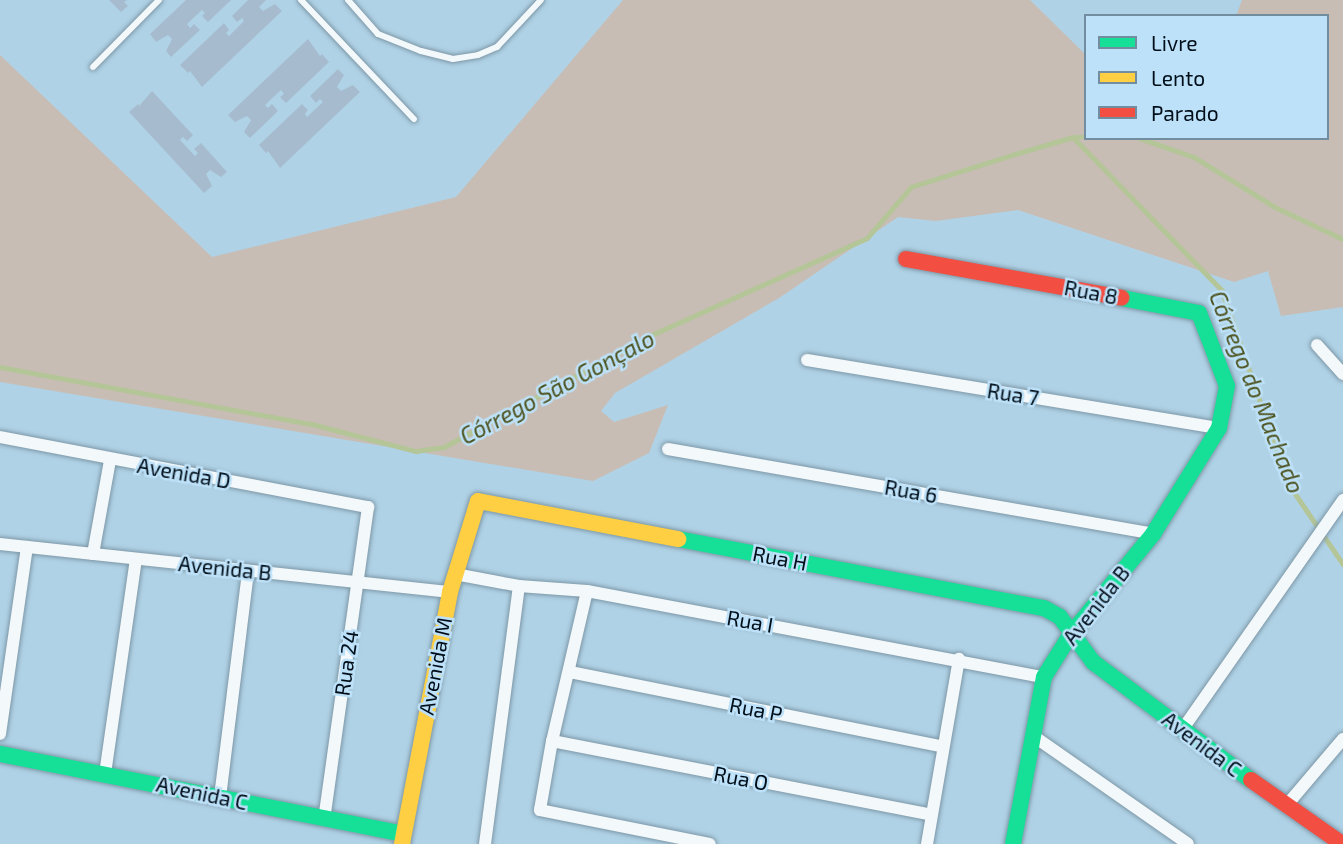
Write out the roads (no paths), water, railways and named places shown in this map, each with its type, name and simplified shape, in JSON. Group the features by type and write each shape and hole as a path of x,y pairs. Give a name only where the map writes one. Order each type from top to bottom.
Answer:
{"street":[{"name":"Rua 8","path":"906,259 1016,277 1199,313 1227,386"},
{"path":"1317,345 1343,374"},
{"name":"Rua 7","path":"807,360 1219,428"},
{"name":"Avenida B","path":"1013,844 1044,677 1071,634 1153,534 1219,428 1227,386"},
{"name":"Avenida D","path":"0,437 368,507"},
{"name":"Rua 6","path":"668,449 1153,534"},
{"path":"93,554 110,460"},
{"path":"1182,730 1343,500"},
{"name":"Avenida M","path":"402,839 450,592 478,501"},
{"name":"Rua H","path":"478,501 1044,608 1060,617 1071,634"},
{"name":"Rua 24","path":"324,819 368,507"},
{"name":"Avenida B","path":"0,544 450,592"},
{"path":"0,734 27,547"},
{"path":"105,774 136,559"},
{"path":"220,797 248,571"},
{"name":"Rua I","path":"455,574 519,586 587,591 1044,677"},
{"path":"485,844 519,586"},
{"path":"587,591 552,741 540,810 710,844"},
{"name":"Avenida C","path":"1071,634 1093,662 1182,730 1342,844"},
{"path":"927,844 959,659"},
{"name":"Rua P","path":"570,672 942,746"},
{"path":"1032,735 1188,844"},
{"path":"1286,806 1343,739"},
{"name":"Rua O","path":"552,741 931,815"},
{"name":"Avenida C","path":"0,754 220,797 402,839"}],"lane":[{"path":"93,66 159,0"},
{"path":"301,0 414,119"},
{"path":"348,0 378,34 421,51 453,59 478,55 497,47 541,0"}],"waterway":[{"name":"Córrego São Gonçalo","path":"0,367 312,424 416,451 444,447 656,333 867,238 911,187 1073,137 1084,137"},
{"name":"Córrego do Machado","path":"1074,138 1222,290 1288,483 1343,564"},
{"path":"1145,140 1194,157 1275,207 1343,239"}]}
